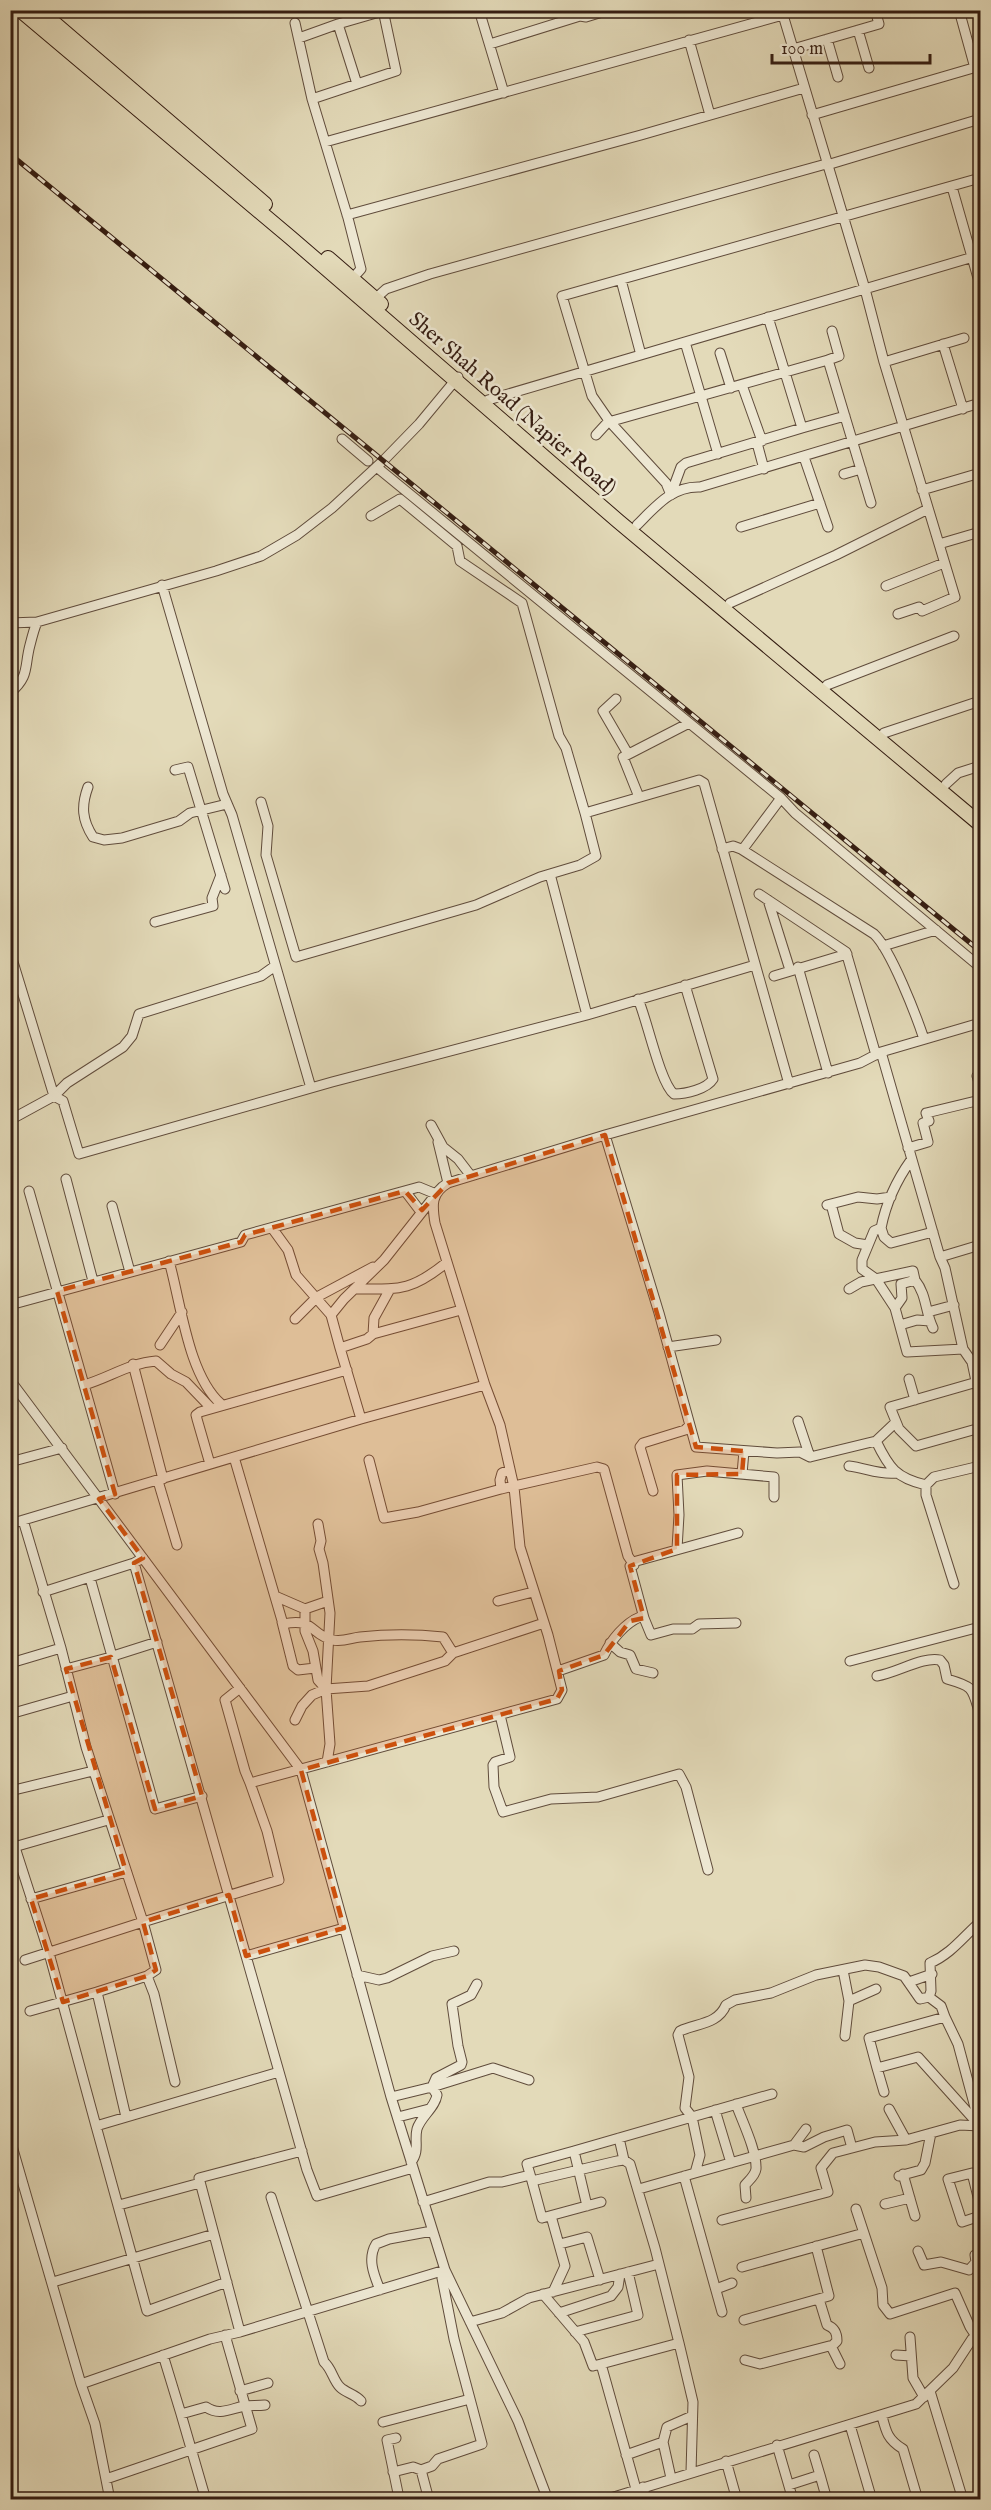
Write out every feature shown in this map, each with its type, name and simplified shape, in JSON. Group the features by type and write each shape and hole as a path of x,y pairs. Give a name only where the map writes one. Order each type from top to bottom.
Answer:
{"main road":[{"name":"Sher Shah Road (Napier Road)","path":"20,10 294,235 352,279 457,379 488,400 621,518 638,525 728,606 981,824"},
{"name":"Sher Shah Road (Napier Road)","path":"39,10 457,379 621,518 981,812"}],"street":[{"path":"479,10 504,93"},
{"path":"490,44 579,13 586,17 609,10"},
{"path":"793,49 879,24 875,10"},
{"path":"812,114 978,67 959,10"},
{"path":"299,38 383,11 396,71 312,99"},
{"path":"325,142 782,13 955,597 922,611 919,607 898,614"},
{"path":"295,23 312,99 361,269 352,279"},
{"path":"338,24 357,84"},
{"path":"858,30 869,68"},
{"path":"827,39 838,77"},
{"path":"688,40 710,115"},
{"path":"347,215 804,88"},
{"path":"375,299 386,289 430,274 981,119"},
{"path":"670,495 666,483 610,422 592,396 562,296 981,178"},
{"path":"952,186 977,257 981,285"},
{"path":"488,400 977,257"},
{"path":"621,280 641,354"},
{"path":"768,317 783,373 802,428"},
{"path":"596,435 610,422 839,356 832,331"},
{"path":"884,362 964,338"},
{"path":"685,342 718,454"},
{"path":"943,344 963,409"},
{"path":"720,353 730,388"},
{"path":"828,360 871,503"},
{"path":"10,623 37,622 261,556 297,535 332,508 419,424 457,379"},
{"path":"742,385 759,442 764,469"},
{"path":"638,525 660,501 688,487 700,487 764,469 981,403"},
{"path":"670,495 681,467 686,462 845,416"},
{"path":"342,440 368,461"},
{"path":"804,457 828,527"},
{"path":"844,474 861,469"},
{"path":"379,470 781,798 795,813 981,966"},
{"path":"922,490 981,473"},
{"path":"261,802 268,826 266,855 296,957 476,905 550,874 580,865 596,856 566,748 559,736 522,603 460,561 458,546 400,499 371,516"},
{"path":"741,527 820,503"},
{"path":"728,606 778,579 836,555 870,536 928,510"},
{"path":"939,544 981,532"},
{"path":"886,586 944,563"},
{"path":"162,585 311,1088"},
{"path":"10,693 18,686 27,669 29,647 37,622"},
{"path":"827,685 954,636"},
{"path":"615,699 603,711 628,754"},
{"path":"884,732 981,701"},
{"path":"639,797 623,757 689,723"},
{"path":"946,784 958,774 981,766"},
{"path":"176,770 188,767 225,889"},
{"path":"585,813 699,780 704,783 789,1084"},
{"path":"88,788 82,809 84,819 93,837 104,840 156,829 180,821 190,813 227,804"},
{"path":"743,849 781,798"},
{"path":"722,849 733,846 743,849 873,934 883,946 916,1016 924,1039"},
{"path":"550,874 587,1015"},
{"path":"155,922 213,906 212,898 221,875"},
{"path":"759,894 842,948 847,954 945,1268 963,1348 972,1362 981,1394"},
{"path":"768,900 794,968 828,1073"},
{"path":"883,946 936,930"},
{"path":"10,952 54,1096 63,1101 79,1154 311,1088 587,1015 755,965"},
{"path":"774,976 794,968 847,954"},
{"path":"10,1120 54,1096 67,1083 123,1047 132,1036 139,1014 261,976 275,966"},
{"path":"638,999 666,1084 674,1094 706,1086 713,1078 685,985"},
{"path":"331,1316 378,1265 434,1196 448,1183 605,1135 828,1073 924,1039 981,1023"},
{"path":"981,1075 977,1076 981,1086"},
{"path":"908,1149 928,1142 923,1123 929,1121 926,1113 981,1100"},
{"path":"448,1183 433,1129 443,1147 458,1159 471,1176"},
{"path":"605,1135 696,1447 777,1453 801,1452 810,1457 876,1441 895,1424"},
{"path":"911,1160 900,1175 884,1211 881,1228 884,1237 891,1243 933,1232"},
{"path":"66,1179 93,1281"},
{"path":"10,1305 241,1242 245,1235 419,1187 434,1196"},
{"path":"29,1191 115,1494"},
{"path":"405,1191 420,1212"},
{"path":"250,1783 557,1699 562,1690 520,1547 514,1487 500,1425 446,1263 435,1223 434,1196"},
{"path":"868,1245 855,1244 840,1234 829,1204 858,1197 877,1199 891,1197"},
{"path":"112,1206 130,1272"},
{"path":"272,1228 288,1250 296,1275 331,1316 361,1419"},
{"path":"881,1228 874,1231 862,1260 862,1269 876,1279 895,1308 907,1352 963,1348"},
{"path":"940,1257 981,1245"},
{"path":"169,1261 190,1347 210,1394 221,1404"},
{"path":"354,1289 390,1289 412,1285 429,1277 446,1263"},
{"path":"295,1319 317,1297 378,1265"},
{"path":"849,1289 861,1282 913,1271 915,1280 924,1295 930,1320"},
{"path":"895,1308 902,1298 901,1284 915,1280"},
{"path":"373,1334 374,1318 390,1289"},
{"path":"900,1325 917,1320 930,1320 954,1305"},
{"path":"340,1348 367,1339 373,1334 461,1310"},
{"path":"160,1345 182,1312"},
{"path":"668,1347 716,1340"},
{"path":"84,1385 102,1380 133,1365 156,1361 171,1374 186,1382 211,1408"},
{"path":"133,1365 177,1545"},
{"path":"210,1464 196,1415 221,1404 346,1370"},
{"path":"909,1379 915,1400"},
{"path":"10,1380 99,1499 139,1561 240,1688 301,1770 391,2097 445,2270 518,2421 548,2499"},
{"path":"978,1381 890,1407 895,1424 916,1446 979,1431"},
{"path":"10,1524 361,1419 485,1385"},
{"path":"798,1420 810,1457"},
{"path":"653,1491 640,1447 643,1443 685,1431 690,1425"},
{"path":"876,1441 887,1462 896,1473 912,1482 926,1485"},
{"path":"10,1462 62,1448"},
{"path":"742,1474 744,1451"},
{"path":"234,1457 293,1666 298,1670 315,1668"},
{"path":"369,1460 384,1518 418,1512 501,1489 597,1467 604,1469 625,1546 633,1562"},
{"path":"849,1466 866,1468 881,1474 896,1473"},
{"path":"954,1584 926,1495 926,1485 934,1478 981,1466"},
{"path":"501,1489 500,1476 510,1470"},
{"path":"677,1550 679,1515 677,1475 707,1471 774,1477 774,1497"},
{"path":"23,1520 61,1648 93,1771 143,1922 156,1970 147,1976 30,2011"},
{"path":"318,1524 321,1541 319,1549 328,1601 330,1640 326,1689 330,1744 327,1762"},
{"path":"736,1623 699,1624 692,1629 673,1629 651,1635 630,1566 634,1565 633,1562 738,1533"},
{"path":"43,1592 139,1561"},
{"path":"139,1561 157,1642 279,2072 317,2196 412,2165 417,2154 417,2131 436,2101 437,2095 432,2087"},
{"path":"90,1578 155,1809 202,1796"},
{"path":"498,1601 533,1592"},
{"path":"275,1596 306,1609 328,1601"},
{"path":"306,1609 307,1640 313,1651 318,1680 326,1689"},
{"path":"558,1671 604,1655 610,1643 630,1621 640,1617 644,1618"},
{"path":"282,1622 283,1624 305,1622 330,1640 342,1641 360,1637 406,1634 443,1637 453,1653"},
{"path":"295,1720 302,1706 312,1695 326,1689 368,1686 445,1661 453,1653 544,1623"},
{"path":"850,1661 981,1627"},
{"path":"66,1669 157,1642"},
{"path":"610,1643 621,1652 630,1655 636,1669 653,1673"},
{"path":"10,1648 14,1662 61,1648"},
{"path":"877,1676 927,1659 940,1660 944,1665 947,1679 965,1683 971,1688 981,1714"},
{"path":"25,1960 279,1880 267,1831 245,1771 225,1700 240,1688"},
{"path":"10,1714 73,1696"},
{"path":"500,1715 510,1757 495,1762 493,1765 494,1787 503,1812 551,1799 598,1797 679,1774 686,1787 708,1870"},
{"path":"10,1791 93,1771"},
{"path":"14,1847 108,1820"},
{"path":"10,1832 63,2002 147,2311 227,2282"},
{"path":"31,1899 126,1872"},
{"path":"929,1997 932,1974 930,1963 946,1955 981,1922"},
{"path":"246,1956 344,1928"},
{"path":"357,1975 371,1979 387,1978 432,1956 454,1951"},
{"path":"695,2173 700,2155 692,2116 685,2108 689,2077 678,2035 680,2031 714,2020 722,2015 726,2005 735,2000 771,1994 816,1976 865,1965 879,1967 904,1976 915,1995 920,1999 929,1997 941,2006 958,2044 980,2126"},
{"path":"843,1970 849,2001 845,2036"},
{"path":"909,1982 932,1974"},
{"path":"147,1976 154,1994 175,2082"},
{"path":"432,2087 436,2078 461,2065 452,2004 471,1995 477,1984"},
{"path":"849,2001 876,1989"},
{"path":"97,1992 126,2117"},
{"path":"884,2092 869,2038 945,2017"},
{"path":"877,2068 918,2057 980,2126"},
{"path":"391,2097 493,2068 529,2080"},
{"path":"96,2126 279,2072"},
{"path":"601,2202 543,2218 527,2164 772,2094"},
{"path":"736,2104 754,2156 756,2170 745,2185 746,2198"},
{"path":"398,2117 429,2109"},
{"path":"889,2109 906,2140"},
{"path":"715,2110 731,2163"},
{"path":"722,2220 828,2192 821,2168 833,2153 875,2142 906,2140 960,2125 980,2126"},
{"path":"794,2145 807,2129"},
{"path":"639,2189 794,2145 804,2146 847,2130 852,2148"},
{"path":"915,2216 901,2175 921,2170 925,2163 932,2133"},
{"path":"829,2135 833,2153"},
{"path":"619,2138 624,2160 634,2171 692,2390 691,2472"},
{"path":"10,2139 81,2384 95,2424 110,2499"},
{"path":"240,2332 199,2178 302,2151"},
{"path":"574,2151 587,2206"},
{"path":"423,2202 489,2182 531,2178 624,2160"},
{"path":"981,2205 972,2173 948,2179 962,2222 981,2216"},
{"path":"684,2176 722,2312"},
{"path":"119,2205 200,2183"},
{"path":"271,2196 324,2362 331,2369 339,2386 352,2392 362,2401"},
{"path":"885,2204 910,2198"},
{"path":"604,2499 916,2404 953,2368 972,2339 978,2335 970,2327 955,2292 890,2314 883,2305 882,2288 856,2209"},
{"path":"551,2216 565,2266 553,2292"},
{"path":"380,2290 374,2277 371,2257 376,2244 389,2239 432,2231"},
{"path":"742,2267 864,2233"},
{"path":"53,2282 214,2234"},
{"path":"560,2244 587,2237 600,2280"},
{"path":"744,2320 829,2296 816,2246"},
{"path":"918,2251 924,2265 940,2262 969,2270 976,2262 975,2255 981,2253"},
{"path":"470,2322 502,2313 529,2298 659,2264"},
{"path":"81,2384 163,2355 445,2270"},
{"path":"393,2472 413,2467 421,2470 432,2466 438,2459 482,2444 454,2339 442,2278 445,2270"},
{"path":"559,2313 611,2296 624,2273"},
{"path":"575,2332 638,2315 624,2273"},
{"path":"716,2289 732,2283"},
{"path":"543,2294 584,2342 593,2366 679,2343"},
{"path":"745,2360 760,2364 831,2346 837,2341 837,2334 827,2325 819,2299"},
{"path":"106,2479 252,2429 225,2336"},
{"path":"910,2337 913,2378 927,2394 963,2498"},
{"path":"831,2346 840,2364"},
{"path":"163,2355 206,2499"},
{"path":"896,2355 911,2356"},
{"path":"601,2364 626,2455 646,2499"},
{"path":"240,2391 268,2383"},
{"path":"383,2422 470,2399"},
{"path":"181,2414 206,2407 212,2411 222,2412 246,2406 265,2405"},
{"path":"671,2478 663,2442 667,2427 692,2416"},
{"path":"882,2416 892,2443 903,2449 918,2499"},
{"path":"850,2425 872,2499"},
{"path":"396,2438 387,2440 399,2498 396,2499"},
{"path":"626,2455 663,2442"},
{"path":"777,2445 793,2499"},
{"path":"814,2455 827,2499"},
{"path":"726,2461 737,2499"},
{"path":"421,2470 429,2499"},
{"path":"789,2486 820,2475"}],"highlighted area":[{"path":"605,1135 696,1447 744,1451 742,1474 677,1475 677,1549 630,1566 644,1618 630,1621 604,1655 559,1671 562,1690 557,1699 301,1770 344,1928 246,1956 229,1895 143,1922 156,1970 147,1976 63,2002 31,1899 126,1872 66,1669 111,1657 155,1809 202,1796 134,1563 143,1558 99,1499 115,1494 57,1291 241,1242 245,1235 405,1191 422,1210 448,1183"}],"railway":[{"path":"10,154 980,951"}]}
